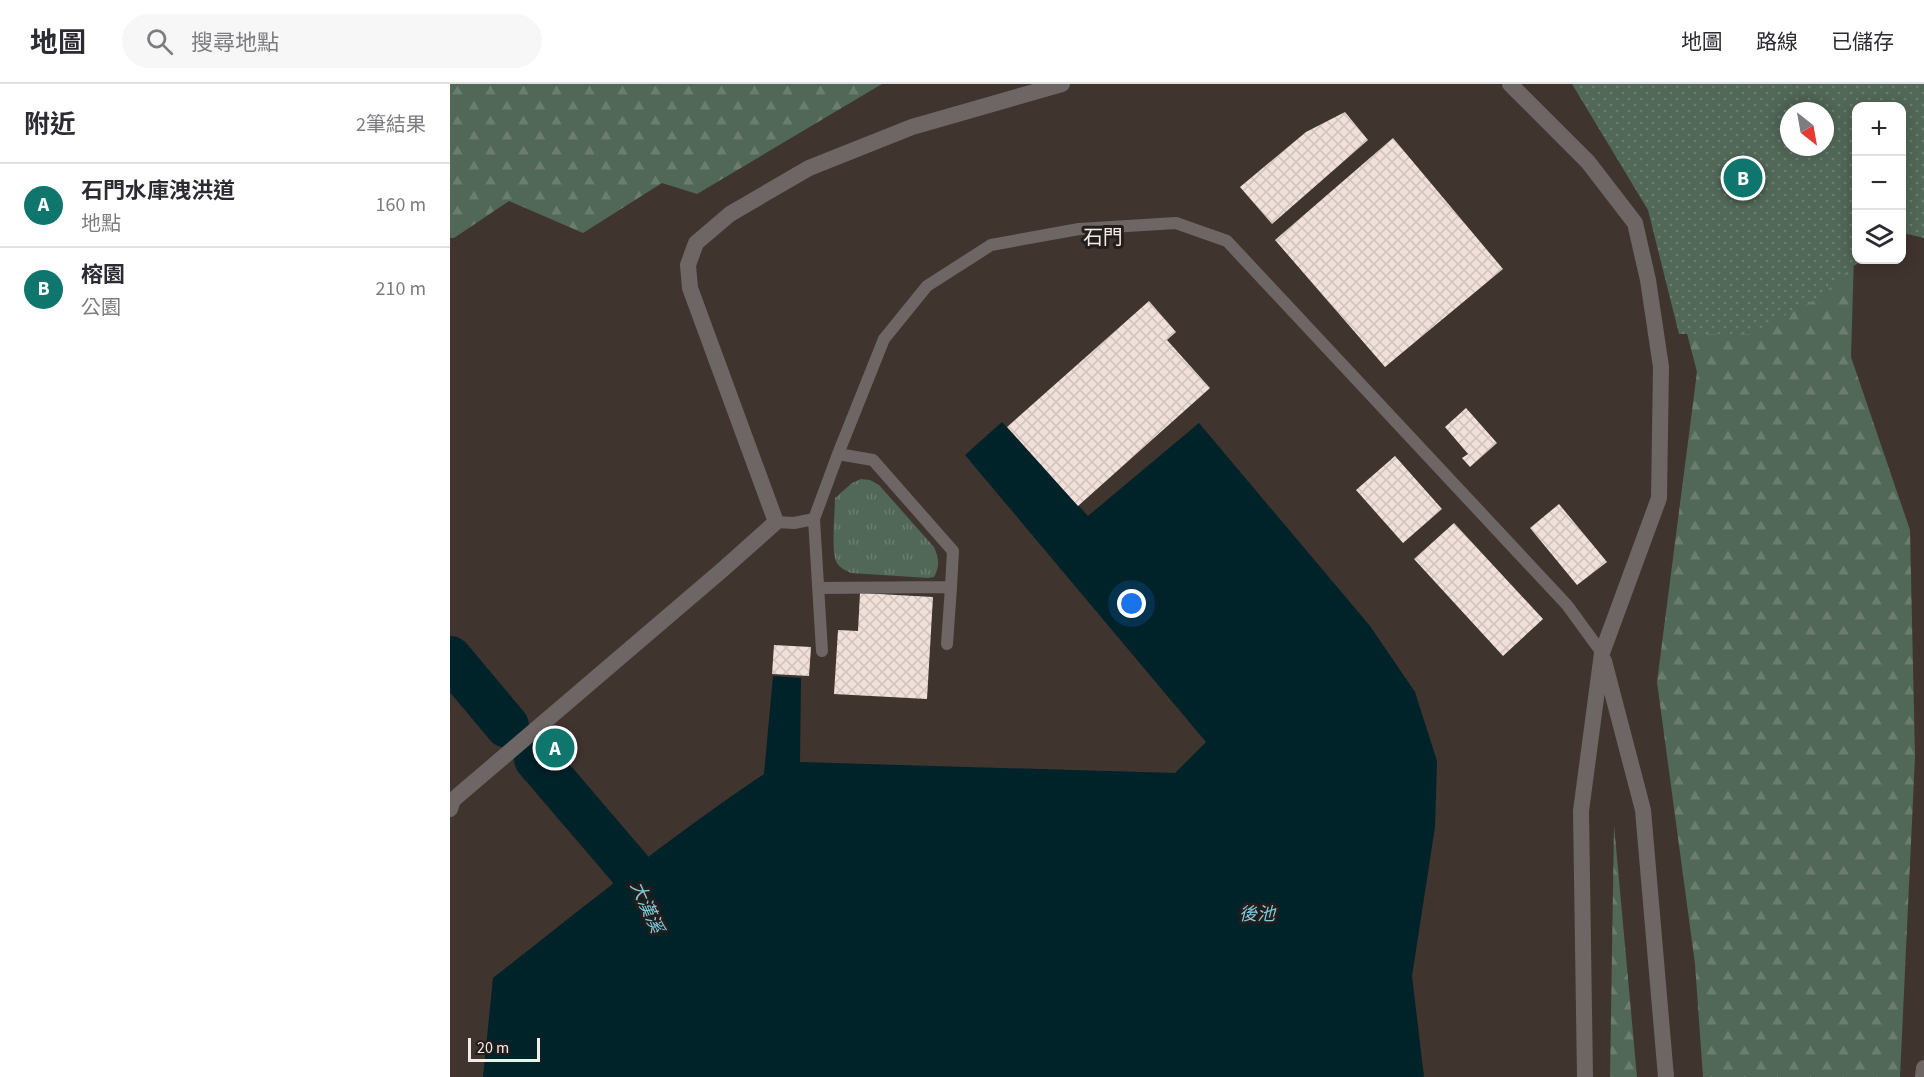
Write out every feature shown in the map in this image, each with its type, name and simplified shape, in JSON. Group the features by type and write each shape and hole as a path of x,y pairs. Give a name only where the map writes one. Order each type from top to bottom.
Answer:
{"street":[{"path":"450,809 453,800 776,522 690,288 688,265 696,243 730,214 809,168 912,127 1062,84"},
{"path":"1510,84 1588,162 1635,223 1648,280 1661,367 1659,498 1602,653 1581,811 1585,1077"},
{"path":"1602,653 1643,810 1666,1077"},
{"path":"1923,1077 1924,1068"}],"lane":[{"path":"822,651 814,519 884,339 927,286 991,245 1078,229 1176,224 1227,241 1567,606 1602,653"},
{"path":"838,453 873,460 953,551 947,644"},
{"path":"776,522 794,523 814,519"},
{"path":"818,588 951,587"}],"green space":[{"path":"450,84 882,84 697,194 662,183 583,233 509,201 454,238 450,238"},
{"path":"1572,84 1924,84 1924,238 1906,235 1906,102 1852,102 1852,264 1857,264 1819,298 1749,334 1679,334 1648,210"},
{"path":"1863,84 1857,102 1852,102 1854,264 1851,357 1910,530 1915,757 1900,1077 1703,1077 1695,964 1657,682 1697,372 1639,148 1780,108 1780,156 1834,156 1834,102 1800,102"},
{"path":"861,479 870,480 879,485 934,547 938,562 934,577 851,573 837,563 834,548 835,498 852,483"},
{"path":"1614,825 1637,1077 1610,1077"}],"water":[{"name":"後池","path":"1002,422 1088,516 1199,423 1370,626 1415,692 1437,761 1435,827 1412,976 1424,1077 483,1077 493,978 660,848 764,774 773,676 801,678 800,762 1175,773 1206,742 965,455"}],"building":[{"path":"1345,112 1368,140 1272,224 1240,187 1306,132"},
{"path":"1393,138 1503,269 1385,367 1275,240"},
{"path":"1149,301 1176,332 1167,340 1210,388 1078,506 1007,427"},
{"path":"1466,408 1497,443 1470,467 1462,458 1468,454 1445,427"},
{"path":"1395,456 1442,509 1403,543 1356,490"},
{"path":"1559,504 1607,562 1577,585 1530,528"},
{"path":"1454,523 1543,619 1503,656 1414,559"},
{"path":"860,593 933,597 927,699 834,694 838,630 858,631"},
{"path":"774,645 811,647 809,676 772,674"}],"waterway":[{"name":"大漢溪","path":"450,658 507,726"},
{"name":"大漢溪","path":"536,759 631,870 654,924"}],"place":[{"name":"榕園","path":"1743,178"},
{"name":"石門水庫洩洪道","path":"555,748"}],"district":[{"name":"石門","path":"1103,237"}]}
